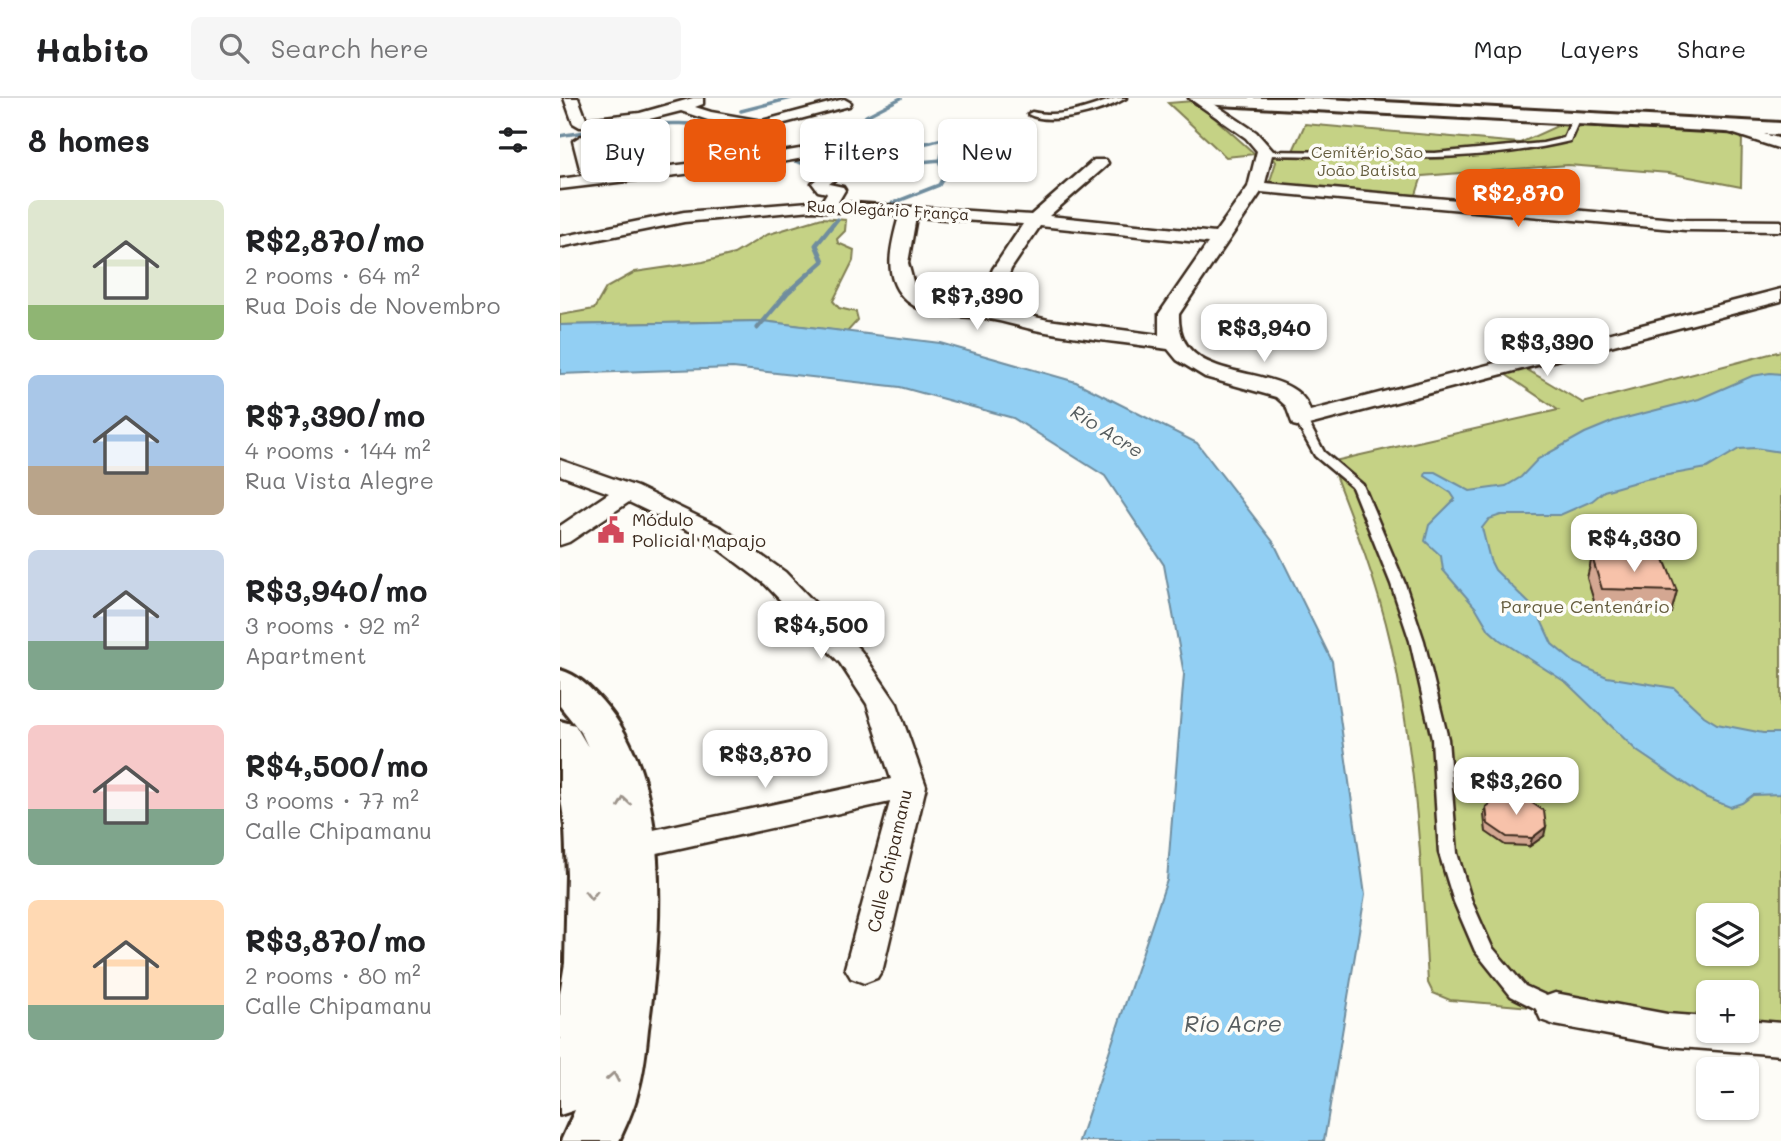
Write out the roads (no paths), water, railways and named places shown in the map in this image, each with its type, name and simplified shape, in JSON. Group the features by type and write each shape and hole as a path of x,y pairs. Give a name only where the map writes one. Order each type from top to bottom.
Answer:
{"main road":[{"path":"1198,98 1781,129"},
{"path":"560,682 579,700 606,738 622,784 630,847 633,911 629,988 610,1092 590,1141"},
{"path":"560,735 573,756 588,820 591,893 590,974 574,1054 560,1091"}],"street":[{"path":"572,111 618,123 708,98"},
{"path":"1198,98 1251,135 1265,153 1256,187 1169,314 1168,333 1184,356 1213,372 1271,387 1292,397 1297,404 1301,420 1781,296"},
{"path":"683,107 744,124 769,124 844,103"},
{"path":"1727,127 1781,144"},
{"path":"670,171 740,163 843,158 820,183 824,188 837,190 828,205"},
{"path":"985,312 1002,269 1035,220 1100,163"},
{"path":"560,184 581,181"},
{"path":"1256,187 1685,225 1781,226"},
{"name":"Rua Olegário França","path":"560,242 717,212 828,205 1035,220 1218,239"},
{"path":"909,210 900,244 901,280 909,293 922,303 949,310 985,312 1028,323 1173,343"},
{"name":"Calle Chipamanu","path":"560,467 628,492 713,533 775,578 851,656 882,704 910,786 864,968"},
{"path":"560,537 628,492"},
{"path":"630,847 910,786"},
{"path":"1555,1009 1667,1030 1781,1039"}],"lane":[{"path":"1032,114 1043,117 1072,115 1124,98"},
{"path":"1265,153 1424,155 1543,145 1567,139 1576,118"},
{"path":"1301,420 1319,454 1357,485 1398,584 1417,641 1440,739 1448,853 1463,902 1484,951 1518,991 1555,1009"}],"water":[{"name":"Río Acre","path":"762,321 940,343 1076,382 1197,443 1274,543 1332,661 1365,895 1324,1141 1079,1141 1167,880 1184,674 1164,565 1105,476 1013,418 900,387 733,368 560,374 560,325"},
{"path":"1781,374 1781,452 1755,448 1739,449 1707,468 1646,479 1604,491 1592,501 1560,515 1501,515 1489,519 1482,528 1495,570 1532,606 1552,644 1575,663 1607,677 1674,688 1704,716 1717,724 1763,733 1781,733 1781,794 1753,795 1730,807 1705,797 1637,751 1567,683 1489,630 1476,608 1443,570 1441,556 1425,541 1429,525 1455,499 1451,493 1425,476 1426,472 1435,472 1470,491 1506,486 1521,477 1538,459 1585,433 1614,421 1699,399 1752,376"}],"waterway":[{"path":"741,111 791,98"},
{"path":"901,98 866,116 862,121 866,127 879,136 902,142 915,144 938,140"},
{"path":"560,136 646,124 684,124"},
{"path":"787,158 804,164 842,168 938,160"},
{"path":"888,205 941,182"},
{"path":"832,226 838,219"},
{"path":"757,328 787,293 823,261 816,245 833,224"}],"place":[{"name":"Módulo Policial Mapajo","path":"611,530"}],"park label":[{"name":"Cemitério São João Batista","path":"1367,161"},
{"name":"Parque Centenário","path":"1585,607"}]}
